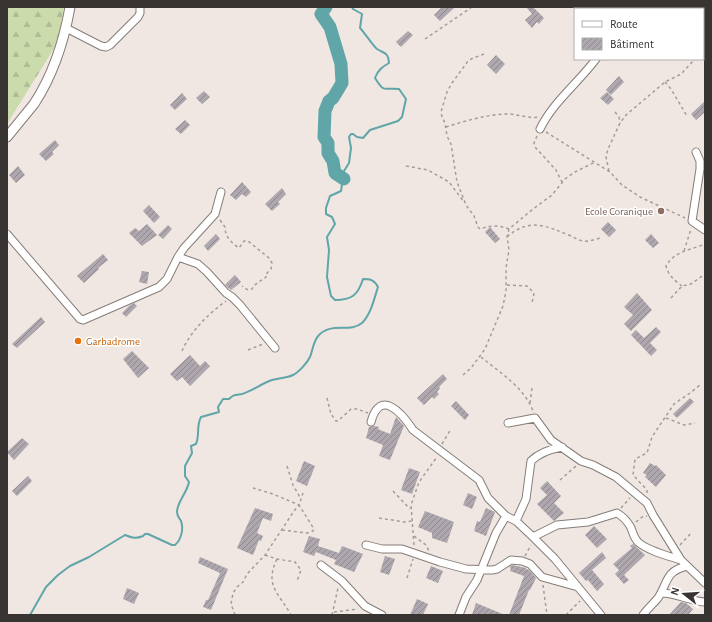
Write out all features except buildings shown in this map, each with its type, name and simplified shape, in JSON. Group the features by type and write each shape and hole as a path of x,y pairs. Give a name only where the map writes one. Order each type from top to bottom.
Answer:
{"street":[{"path":"7,137 34,103 49,77 59,52 70,7"},
{"path":"66,28 101,46 106,47 138,17 140,7"},
{"path":"540,130 546,117 555,104 586,73 595,60"},
{"path":"696,152 700,161 700,169 692,221 705,230"},
{"path":"7,234 82,320 159,287 167,279 184,248 215,214 221,192"},
{"path":"178,257 198,264 207,272 226,293 232,297 275,348"},
{"path":"371,422 380,406 391,406 405,419 413,430 479,480 488,498 506,516 516,521 555,559 601,615"},
{"path":"508,423 535,418 547,436 581,462 593,465 616,477 647,502 652,515 681,560 705,583"},
{"path":"516,521 526,499 531,461 535,457 551,449 562,447"},
{"path":"533,537 557,525 588,522 617,513 621,515 630,526 638,542 644,546 681,560"},
{"path":"459,615 466,597 477,580 498,528 506,516"},
{"path":"366,545 382,549 402,549 459,568 480,570 496,569 511,560 522,561 530,564 542,577 578,587"},
{"path":"321,565 342,581 365,606 382,615"},
{"path":"643,615 657,600 667,578 679,569 687,566"},
{"path":"661,592 705,602"}],"path":[{"path":"425,39 472,7"},
{"path":"466,205 458,182 451,144 447,136 446,127 441,112 447,92 468,61 484,54"},
{"path":"610,172 606,157 611,141 626,115 665,82 680,74 694,60"},
{"path":"665,82 671,89 687,116"},
{"path":"615,112 619,117 620,123"},
{"path":"446,127 484,116 505,114 533,118 546,117"},
{"path":"562,182 556,170 535,146 534,142 540,130 548,132 610,172 622,185 640,197 692,221 689,238 684,251"},
{"path":"463,375 485,350 503,306 507,286 506,268 509,250 507,237 509,229 552,195 562,182 575,172 595,162"},
{"path":"406,166 428,170 449,182 474,216 480,229 490,226 509,229"},
{"path":"215,214 225,227 228,238 234,244 239,248 244,241 248,241 272,263 271,269 267,273 268,275 263,280 256,283 252,289 248,290 242,286"},
{"path":"507,237 513,232 524,227 536,224 545,225 578,240 585,241 601,238"},
{"path":"682,286 670,275 666,266 669,260 684,251 705,244"},
{"path":"671,298 682,286 690,284 705,274"},
{"path":"507,286 528,286 534,294 532,303"},
{"path":"182,352 187,340 196,328 216,308 232,297"},
{"path":"248,350 264,344 267,340 263,333"},
{"path":"480,356 516,387 530,403 535,418"},
{"path":"647,502 647,490 633,475 634,459 647,453 652,437 674,404 700,385"},
{"path":"530,403 532,388"},
{"path":"327,398 331,414 336,421 338,421 351,409 357,409 374,415"},
{"path":"666,418 684,425 695,423"},
{"path":"560,480 581,462"},
{"path":"287,466 293,484 301,499"},
{"path":"407,578 414,552 414,536 410,509 419,482 430,466"},
{"path":"253,488 273,494 299,506 314,529 312,532 307,533 282,530"},
{"path":"393,491 410,509"},
{"path":"236,615 231,604 233,593 243,582 247,574 265,555 294,511 299,506 303,493"},
{"path":"617,513 635,493"},
{"path":"630,526 642,517 652,515"},
{"path":"379,518 405,522 412,521"},
{"path":"674,550 692,532"},
{"path":"414,536 426,546 432,559"},
{"path":"522,561 533,543 533,537"},
{"path":"265,555 295,562 301,570 297,581"},
{"path":"277,559 273,568 273,589 291,615"},
{"path":"542,577 547,615"},
{"path":"332,615 342,581"},
{"path":"566,615 580,601 587,597"},
{"path":"333,612 359,609 365,606"}],"green space":[{"path":"7,7 64,7 58,42 7,124"}],"waterway":[{"path":"326,7 321,14 330,27 341,64 342,83 333,98 329,101 325,111 324,137 328,143 328,153 333,161 335,173 344,179"},
{"path":"30,615 46,587 58,575 70,566 89,557 125,535 136,538 148,534 175,545 179,540 182,531 182,524 177,515 177,508 189,482 185,476 185,466 192,453 191,446 196,444 197,441 201,417 219,412 218,407 223,399 229,399 234,395 242,394 268,381 295,374 309,359 314,343 319,335 329,329 357,326 362,323 368,315 378,287 372,280 363,279 359,289 354,296 350,298 335,300 331,296 327,277 329,250 327,237 335,224 332,217 326,214 326,208 330,196 341,191 344,171 349,163 351,148 349,137 351,134 363,138 370,130 398,121 402,117 406,99 399,89 385,89 375,78 380,69 389,63 388,57 376,48 360,28 362,14 352,7"}],"place":[{"name":"Ecole Coranique","path":"661,211"},
{"name":"Garbadrome","path":"78,341"}]}
